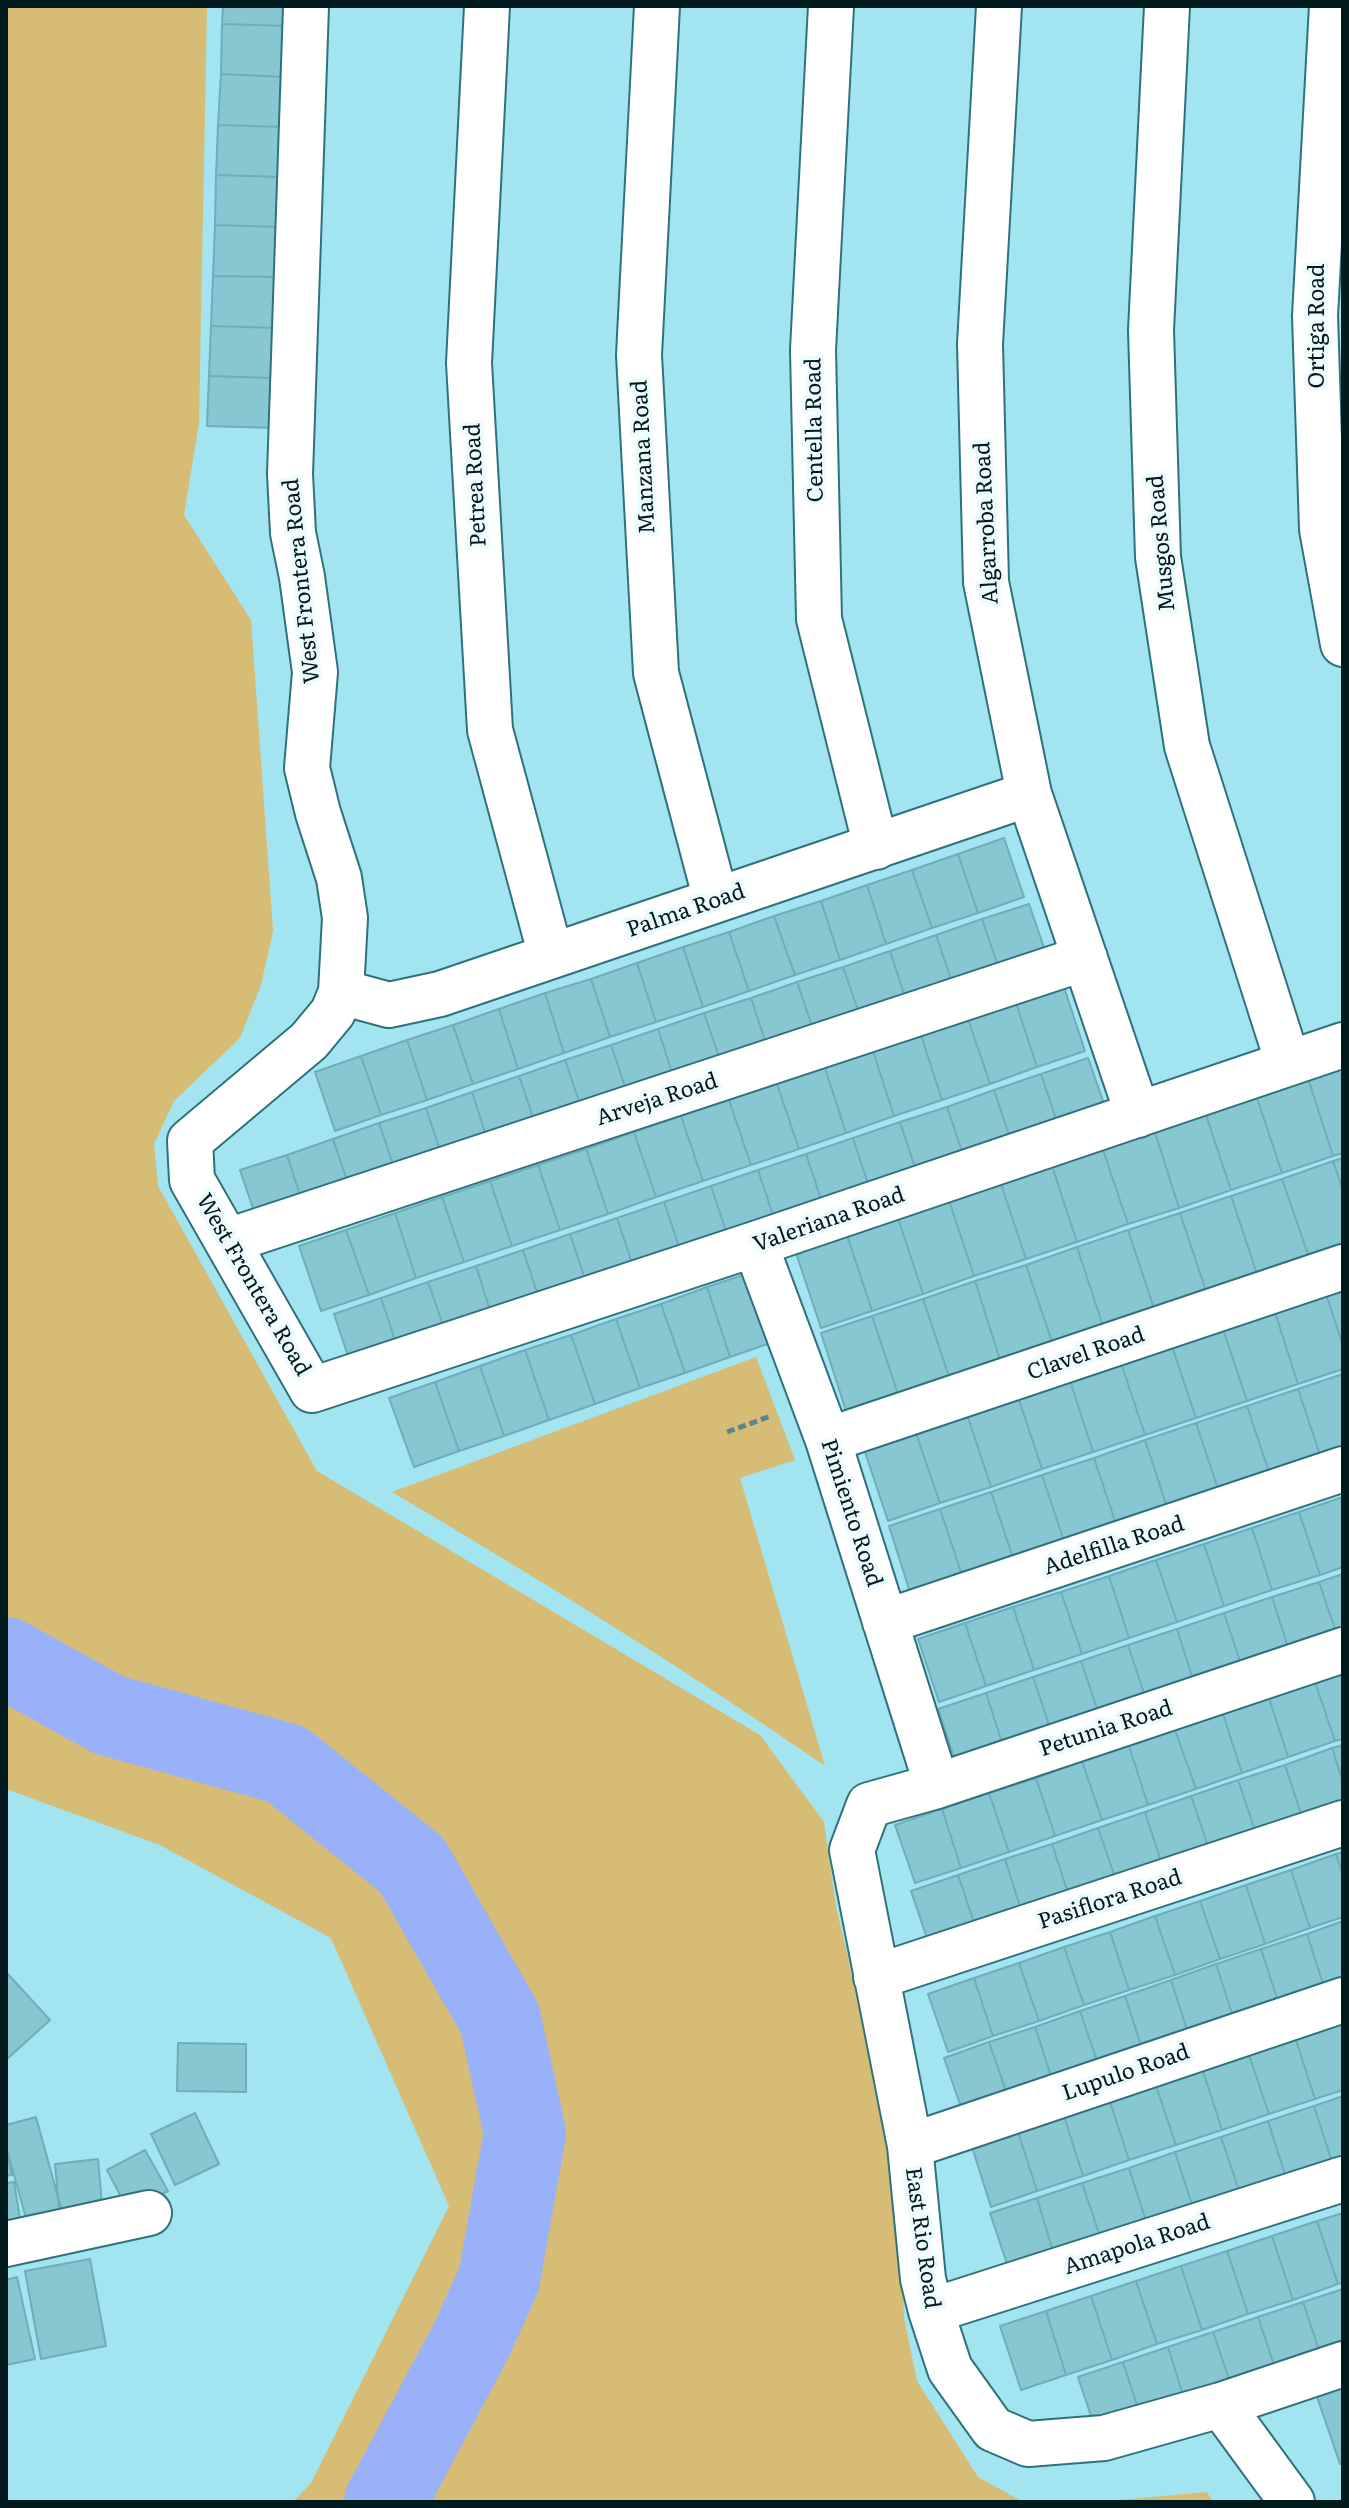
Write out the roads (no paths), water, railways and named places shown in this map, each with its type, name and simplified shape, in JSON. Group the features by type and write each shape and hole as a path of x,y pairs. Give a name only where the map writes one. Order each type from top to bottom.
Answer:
{"street":[{"name":"West Frontera Road","path":"306,6 290,474 293,533 315,672 307,768 339,878 345,918 341,992 333,1012 309,1041 190,1141 192,1180 312,1390"},
{"name":"Petrea Road","path":"487,6 469,363 490,730 551,956"},
{"name":"Manzana Road","path":"657,6 639,355 656,673 716,900"},
{"name":"Centella Road","path":"831,6 813,350 819,619 876,847"},
{"name":"Algarroba Road","path":"999,6 980,344 986,582 1029,794 1138,1115"},
{"name":"Musgos Road","path":"1167,6 1151,330 1158,557 1187,746 1288,1063"},
{"name":"Ortiga Road","path":"1332,6 1315,316 1322,529 1343,644"},
{"name":"Palma Road","path":"341,992 389,1005 440,994 1029,794"},
{"name":"Arveja Road","path":"228,1241 1085,958"},
{"name":"Valeriana Road","path":"312,1390 1343,1045"},
{"name":"Pimiento Road","path":"755,1244 828,1440 937,1786"},
{"name":"Clavel Road","path":"828,1440 1343,1267"},
{"name":"Adelfilla Road","path":"885,1622 1343,1469"},
{"name":"Petunia Road","path":"869,1805 937,1786 1343,1650"},
{"name":"East Rio Road","path":"869,1805 852,1850 910,2146 923,2279 950,2369 993,2429 1028,2444 1104,2438 1221,2405 1343,2364"},
{"name":"Pasiflora Road","path":"876,1977 1343,1823"},
{"name":"Lupulo Road","path":"910,2146 1343,2000"},
{"name":"Amapola Road","path":"931,2311 1343,2179"},
{"path":"6,2244 149,2213"},
{"path":"1221,2405 1292,2502"}],"waterway":[{"path":"6,1658 109,1715 286,1764 412,1865 500,2019 525,2133 499,2279 472,2339 385,2502"}]}
